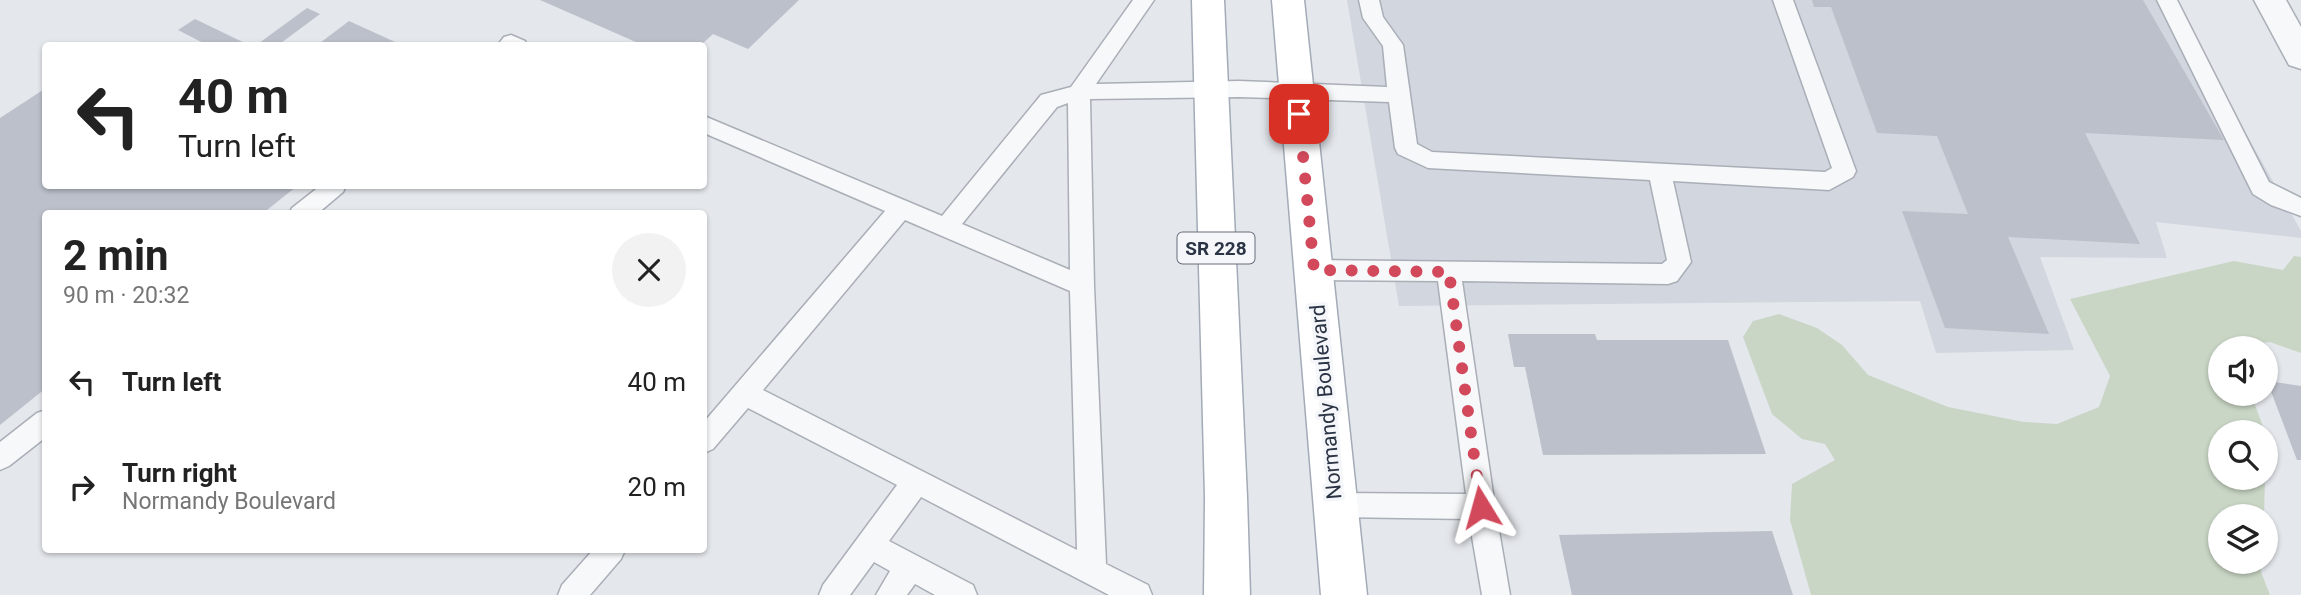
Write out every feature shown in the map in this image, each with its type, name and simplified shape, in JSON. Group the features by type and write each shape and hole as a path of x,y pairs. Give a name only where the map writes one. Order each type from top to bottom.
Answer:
{"main road":[{"name":"SR 228","path":"1208,0 1227,595"},
{"name":"Normandy Boulevard","path":"1288,0 1344,595"}],"street":[{"path":"2270,0 2301,57"}],"lane":[{"path":"1092,572 1082,286 1079,92 1144,0"},
{"path":"1369,0 1373,18 1393,45 1406,148 1428,160 1829,181 1845,171 1783,0"},
{"path":"2166,0 2261,188 2279,199 2301,207"},
{"path":"946,227 1049,101 1079,92 1210,87 1297,88 1399,95"},
{"path":"707,125 1082,286"},
{"path":"1314,270 1668,274 1679,262 1660,172"},
{"path":"305,210 331,189"},
{"path":"707,438 901,208"},
{"path":"1449,272 1481,507 1496,595"},
{"path":"744,393 1131,593"},
{"path":"0,458 42,424"},
{"path":"833,595 916,482"},
{"path":"1336,505 1481,507"},
{"path":"869,545 911,567 949,592"},
{"path":"572,595 608,553"},
{"path":"890,595 911,567"}],"shaded area":[{"path":"1347,0 2171,0 2301,231 2301,238 2156,222 2167,258 2040,257 2074,350 1936,353 1920,301 1399,306"}],"green space":[{"path":"2294,256 2301,257 2301,353 2278,345 2278,336 2208,336 2208,406 2255,406 2261,420 2208,420 2208,490 2265,490 2264,504 2208,504 2208,574 2262,574 2270,595 1811,595 1790,520 1792,484 1835,460 1825,444 1802,439 1772,414 1743,337 1753,321 1779,314 1817,328 1842,345 1868,375 1948,407 2024,422 2057,424 2099,407 2110,376 2070,299 2234,261 2283,270"}],"building":[{"path":"540,0 799,0 748,49 713,34 704,42 636,42"},
{"path":"1812,0 2143,0 2224,140 2085,133 2140,244 2008,237 2049,334 1945,328 1902,211 1968,214 1937,136 1877,133 1831,7 1814,7"},
{"path":"307,8 320,14 282,42 260,42"},
{"path":"195,19 243,42 201,42 178,30"},
{"path":"349,21 395,42 321,42"},
{"path":"42,91 42,189 293,189 267,210 42,210 42,391 0,425 0,118"},
{"path":"1508,334 1595,334 1597,340 1728,340 1766,454 1543,455 1525,367 1514,367"},
{"path":"2278,383 2301,386 2301,460 2297,460 2276,406"},
{"path":"1772,531 1793,595 1572,595 1559,535"}],"route":[{"path":"1299,114 1314,270 1449,272 1481,507"}]}
